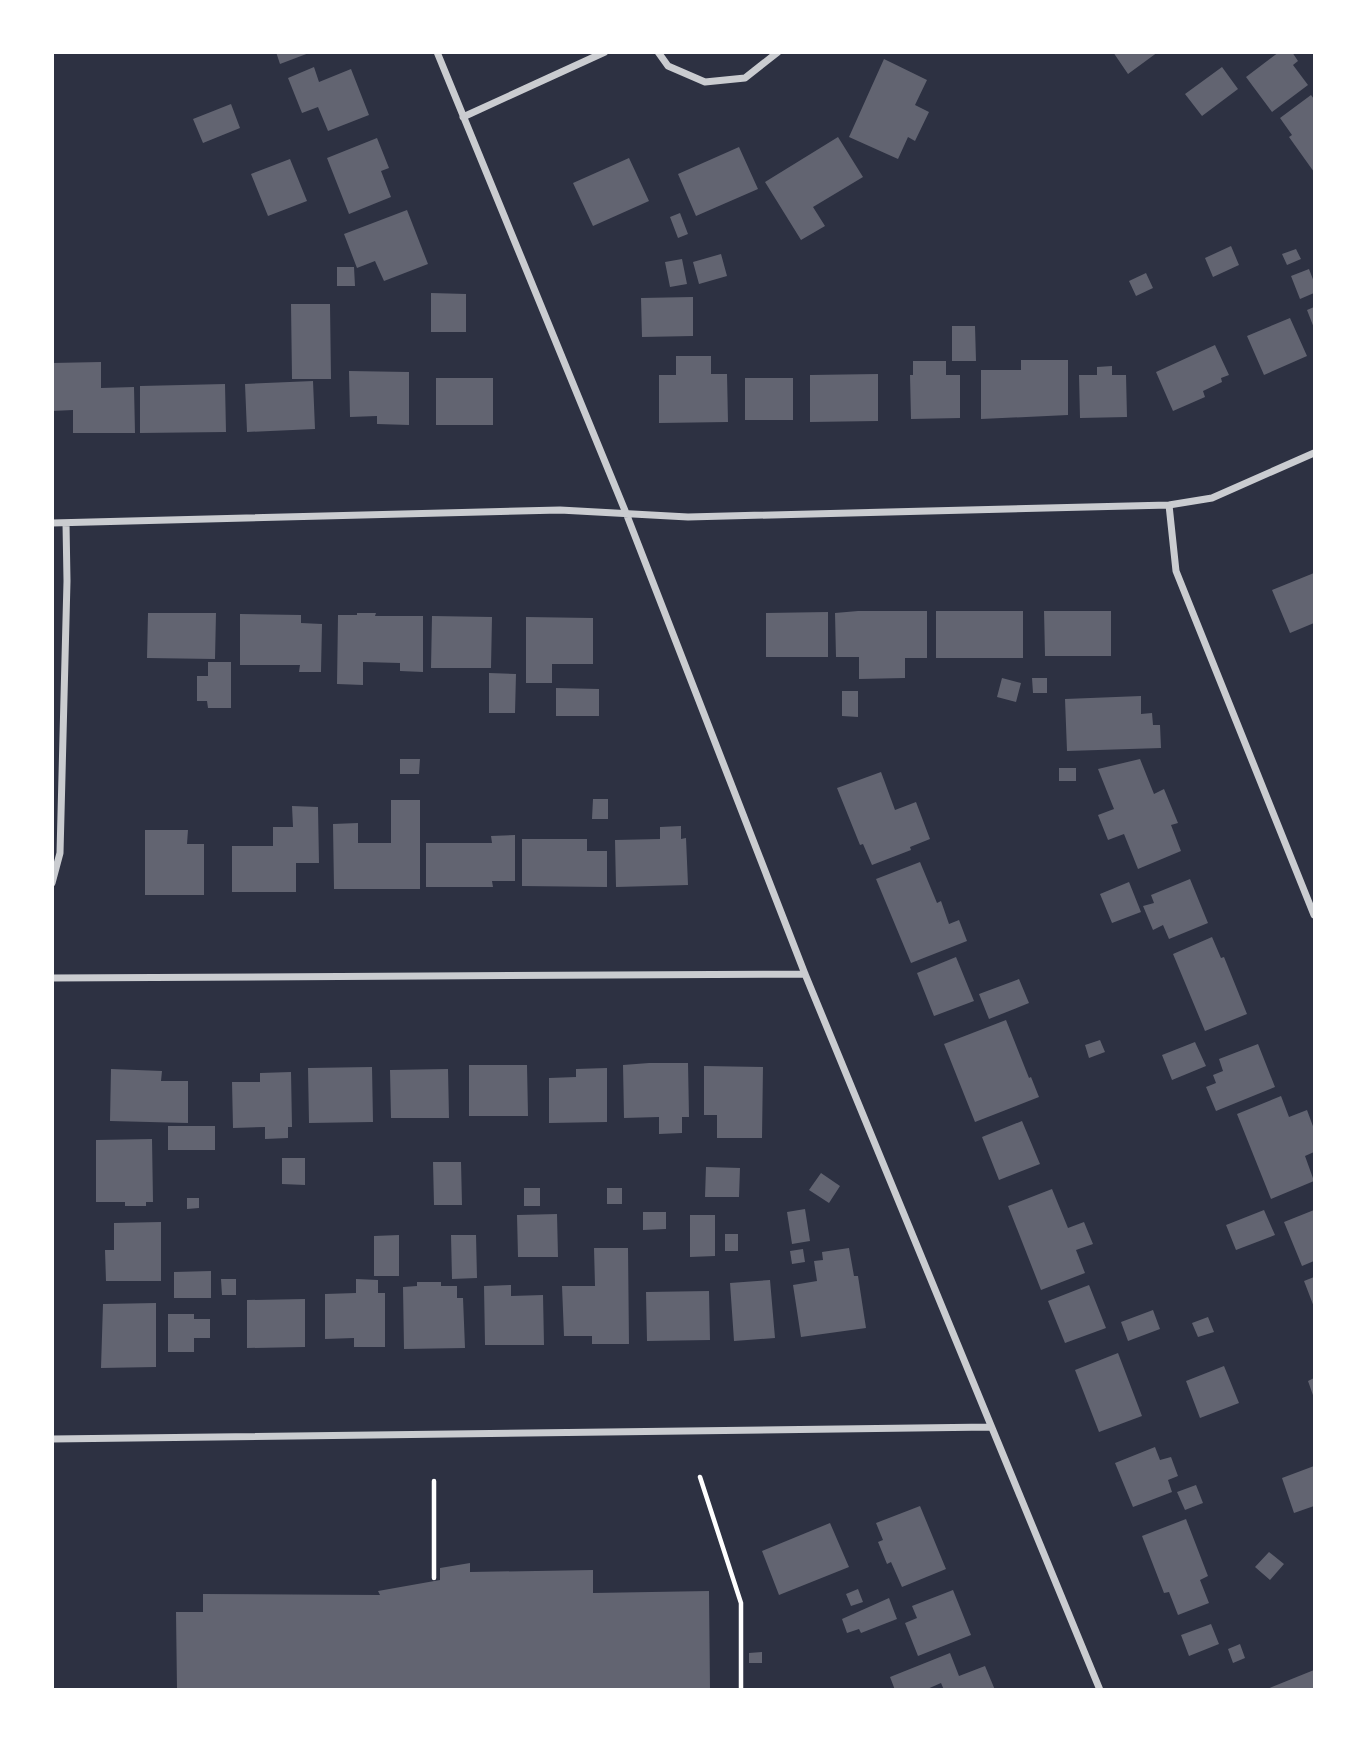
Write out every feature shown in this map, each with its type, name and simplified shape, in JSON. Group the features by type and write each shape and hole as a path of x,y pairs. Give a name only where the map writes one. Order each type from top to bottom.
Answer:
{"street":[{"path":"437,52 626,513 805,974 1100,1689"},
{"path":"463,117 605,52"},
{"path":"658,52 668,66 705,82 745,78 778,52"},
{"path":"52,523 560,510 688,517 1169,505 1212,498 1314,453"},
{"path":"1169,505 1176,571 1314,915"},
{"path":"52,883 60,853 66,523"},
{"path":"52,978 805,974"},
{"path":"52,1439 991,1427"}],"path":[{"path":"700,1477 741,1603 741,1689"},
{"path":"433,1481 434,1578"}],"building":[{"path":"276,52 309,52 309,53 280,64"},
{"path":"1113,52 1158,52 1128,74"},
{"path":"1279,52 1292,52 1298,61 1293,65 1308,85 1272,112 1246,77"},
{"path":"884,59 927,80 915,105 929,112 915,141 908,137 898,159 849,137"},
{"path":"314,67 319,82 351,69 369,115 328,131 318,107 302,113 288,78"},
{"path":"1222,67 1238,89 1202,116 1185,94"},
{"path":"1311,95 1314,99 1314,172 1289,137 1292,135 1280,118"},
{"path":"231,104 240,128 203,143 193,119"},
{"path":"838,137 863,177 813,207 825,226 801,240 765,182"},
{"path":"377,138 389,168 381,171 391,197 349,214 327,158"},
{"path":"739,147 758,189 696,216 678,174"},
{"path":"629,158 649,201 593,226 573,183"},
{"path":"290,159 307,201 268,216 251,174"},
{"path":"407,210 428,264 384,281 375,261 357,268 344,234"},
{"path":"680,213 688,234 678,238 670,217"},
{"path":"1231,246 1239,265 1213,277 1205,258"},
{"path":"1296,249 1301,259 1287,265 1282,254"},
{"path":"721,254 727,276 699,284 693,262"},
{"path":"682,259 687,284 670,287 665,262"},
{"path":"337,267 354,267 355,286 337,286"},
{"path":"1309,269 1314,282 1314,293 1300,299 1291,276"},
{"path":"1146,273 1153,288 1136,296 1129,281"},
{"path":"431,293 466,294 466,332 431,332"},
{"path":"693,297 693,336 642,337 641,298"},
{"path":"291,304 330,304 331,379 292,379"},
{"path":"1314,307 1314,328 1307,310"},
{"path":"1290,318 1307,356 1264,375 1247,336"},
{"path":"952,326 975,326 976,361 952,361"},
{"path":"1215,345 1229,375 1221,378 1222,382 1203,391 1205,397 1173,411 1156,372"},
{"path":"676,356 711,356 711,374 727,374 728,422 659,423 659,375 676,375"},
{"path":"1021,360 1068,360 1068,415 981,419 981,370 1021,370"},
{"path":"913,361 946,361 946,375 960,375 960,418 911,419 910,375 913,375"},
{"path":"101,362 101,388 134,387 135,433 73,433 73,410 52,411 52,363"},
{"path":"1112,366 1112,375 1126,375 1127,417 1080,418 1079,375 1097,375 1097,367"},
{"path":"349,371 409,372 409,425 377,424 377,416 350,417"},
{"path":"878,374 878,421 810,422 810,375"},
{"path":"436,378 493,378 493,425 436,425"},
{"path":"745,378 793,378 793,420 745,420"},
{"path":"313,381 315,429 247,432 245,384"},
{"path":"225,384 226,432 140,433 140,386"},
{"path":"1314,573 1314,623 1290,633 1272,590"},
{"path":"927,611 927,658 905,658 905,678 859,679 859,657 836,657 835,613"},
{"path":"936,611 1023,611 1023,658 936,658"},
{"path":"1044,611 1111,611 1111,656 1045,656"},
{"path":"828,612 828,657 766,657 766,613"},
{"path":"148,613 216,613 215,659 147,658"},
{"path":"376,613 375,616 423,616 423,672 400,671 400,663 363,662 363,685 337,684 338,615"},
{"path":"240,614 301,615 301,623 322,624 321,672 299,672 300,665 240,665"},
{"path":"432,616 492,617 491,668 431,668"},
{"path":"526,617 593,618 593,664 552,664 552,683 526,683"},
{"path":"208,662 231,662 231,708 208,708 207,701 197,701 197,676 208,676"},
{"path":"489,673 516,674 515,713 489,713"},
{"path":"1002,678 1021,683 1016,702 997,697"},
{"path":"1032,678 1047,678 1047,693 1033,693"},
{"path":"556,688 599,689 599,716 556,716"},
{"path":"842,691 858,691 858,717 842,716"},
{"path":"1141,696 1141,714 1152,713 1153,725 1160,725 1161,748 1067,751 1065,699"},
{"path":"400,759 420,759 419,774 400,774"},
{"path":"1140,759 1154,794 1164,789 1178,823 1171,825 1181,851 1138,869 1124,834 1108,840 1098,815 1114,809 1098,769"},
{"path":"1059,768 1076,768 1076,781 1059,781"},
{"path":"881,772 895,810 916,802 930,839 910,847 911,850 872,865 863,844 860,845 837,788"},
{"path":"593,799 608,799 608,819 592,819"},
{"path":"391,800 420,800 420,889 334,889 333,824 358,823 358,843 391,843"},
{"path":"292,806 318,807 319,863 296,863 296,892 232,892 232,846 273,846 273,827 293,827"},
{"path":"681,826 681,839 686,838 688,885 616,887 615,840 660,839 660,827"},
{"path":"145,830 188,830 187,844 204,844 204,895 145,895"},
{"path":"515,835 515,881 492,881 493,887 426,887 426,843 492,843 491,836"},
{"path":"522,839 587,839 587,851 607,851 607,887 522,886"},
{"path":"920,862 937,903 941,901 949,924 959,920 967,941 911,963 876,879"},
{"path":"1190,879 1208,923 1169,939 1163,925 1153,930 1143,906 1154,903 1151,895"},
{"path":"1129,882 1141,912 1112,923 1100,894"},
{"path":"1212,937 1221,958 1224,957 1247,1014 1205,1031 1173,954"},
{"path":"956,957 974,1001 934,1016 917,973"},
{"path":"1019,979 1029,1003 989,1019 979,994"},
{"path":"1006,1020 1039,1097 975,1122 944,1044"},
{"path":"1100,1040 1105,1052 1089,1058 1085,1045"},
{"path":"1195,1042 1206,1066 1172,1080 1162,1055"},
{"path":"1258,1044 1275,1087 1216,1111 1206,1087 1216,1083 1213,1075 1223,1071 1219,1059"},
{"path":"688,1063 689,1117 682,1117 682,1133 659,1134 659,1117 624,1118 623,1065"},
{"path":"469,1065 527,1065 528,1116 469,1116"},
{"path":"704,1066 763,1067 762,1138 717,1138 717,1115 704,1115"},
{"path":"372,1067 373,1122 309,1123 308,1068"},
{"path":"607,1068 607,1122 549,1123 549,1078 576,1077 576,1069"},
{"path":"111,1069 162,1071 161,1081 188,1081 188,1123 110,1121"},
{"path":"448,1069 449,1118 391,1118 390,1070"},
{"path":"291,1072 292,1127 288,1127 288,1138 265,1139 265,1127 233,1128 232,1082 260,1082 260,1073"},
{"path":"1281,1096 1289,1117 1307,1110 1314,1129 1314,1152 1305,1156 1314,1181 1271,1199 1237,1114"},
{"path":"1022,1121 1040,1164 999,1180 982,1137"},
{"path":"168,1126 215,1126 215,1150 168,1150"},
{"path":"152,1139 153,1202 146,1202 146,1206 125,1206 125,1202 96,1202 96,1140"},
{"path":"282,1158 305,1158 305,1185 282,1184"},
{"path":"433,1162 461,1162 462,1205 434,1205"},
{"path":"706,1167 740,1168 739,1197 705,1197"},
{"path":"821,1173 840,1186 829,1203 809,1190"},
{"path":"524,1188 540,1188 540,1206 524,1206"},
{"path":"607,1188 622,1188 622,1204 607,1204"},
{"path":"1052,1189 1068,1228 1084,1222 1093,1244 1076,1250 1085,1273 1041,1290 1008,1206"},
{"path":"187,1198 199,1198 199,1208 187,1209"},
{"path":"805,1209 810,1241 792,1244 787,1212"},
{"path":"1264,1210 1275,1235 1236,1250 1226,1225"},
{"path":"1314,1210 1314,1261 1302,1266 1284,1222"},
{"path":"643,1212 666,1212 666,1229 643,1230"},
{"path":"557,1214 558,1257 518,1257 517,1215"},
{"path":"690,1215 715,1215 715,1256 690,1257"},
{"path":"161,1222 161,1281 106,1281 105,1250 114,1250 114,1223"},
{"path":"725,1234 738,1234 738,1251 725,1251"},
{"path":"399,1235 399,1276 374,1276 374,1236"},
{"path":"451,1235 476,1235 477,1278 452,1279"},
{"path":"594,1248 628,1248 629,1344 592,1344 592,1336 564,1336 562,1286 595,1286"},
{"path":"849,1248 854,1276 858,1276 866,1328 801,1337 793,1285 817,1281 814,1261 823,1260 822,1252"},
{"path":"803,1249 805,1262 792,1264 790,1251"},
{"path":"211,1271 211,1298 174,1298 174,1272"},
{"path":"1314,1277 1314,1307 1304,1281"},
{"path":"221,1279 236,1279 236,1295 222,1295"},
{"path":"356,1279 378,1280 378,1293 385,1293 385,1347 354,1347 354,1338 325,1339 325,1294 356,1293"},
{"path":"770,1280 775,1338 734,1341 730,1283"},
{"path":"417,1282 441,1282 441,1286 457,1286 457,1298 463,1298 465,1348 404,1349 403,1287 417,1286"},
{"path":"511,1285 511,1296 543,1295 544,1345 485,1345 484,1286"},
{"path":"1089,1285 1106,1328 1065,1343 1048,1301"},
{"path":"709,1291 710,1340 647,1341 646,1292"},
{"path":"305,1299 305,1347 247,1348 247,1300"},
{"path":"156,1303 156,1367 101,1368 103,1304"},
{"path":"1153,1310 1160,1329 1128,1341 1121,1322"},
{"path":"168,1314 194,1314 194,1319 210,1319 210,1338 194,1338 194,1352 168,1352"},
{"path":"1208,1317 1214,1332 1198,1337 1192,1323"},
{"path":"1118,1353 1142,1416 1099,1432 1075,1370"},
{"path":"1224,1366 1239,1403 1200,1418 1186,1381"},
{"path":"1314,1378 1314,1398 1308,1381"},
{"path":"1155,1447 1160,1460 1171,1457 1178,1476 1168,1480 1172,1492 1133,1507 1115,1463"},
{"path":"1314,1466 1314,1506 1294,1513 1282,1478"},
{"path":"1196,1485 1203,1503 1185,1510 1177,1492"},
{"path":"920,1506 946,1569 902,1587 891,1562 887,1564 878,1542 883,1540 876,1523"},
{"path":"1186,1519 1208,1576 1200,1580 1209,1603 1178,1615 1169,1592 1164,1593 1142,1536"},
{"path":"830,1523 849,1567 779,1595 762,1551"},
{"path":"1269,1552 1284,1564 1270,1580 1255,1567"},
{"path":"470,1563 470,1572 593,1570 593,1593 709,1591 710,1690 177,1690 176,1612 203,1612 203,1594 380,1595 378,1591 440,1580 440,1568"},
{"path":"858,1589 863,1602 851,1606 846,1594"},
{"path":"953,1590 971,1635 918,1656 905,1623 917,1618 912,1606"},
{"path":"889,1598 897,1619 861,1633 859,1629 847,1633 842,1619"},
{"path":"1211,1624 1219,1644 1189,1656 1181,1635"},
{"path":"1240,1644 1245,1658 1233,1663 1228,1649"},
{"path":"762,1652 762,1663 749,1663 749,1653"},
{"path":"950,1653 959,1676 985,1666 995,1690 944,1690 941,1683 925,1690 895,1690 890,1677"},
{"path":"1314,1670 1314,1690 1267,1690 1267,1689"}]}
